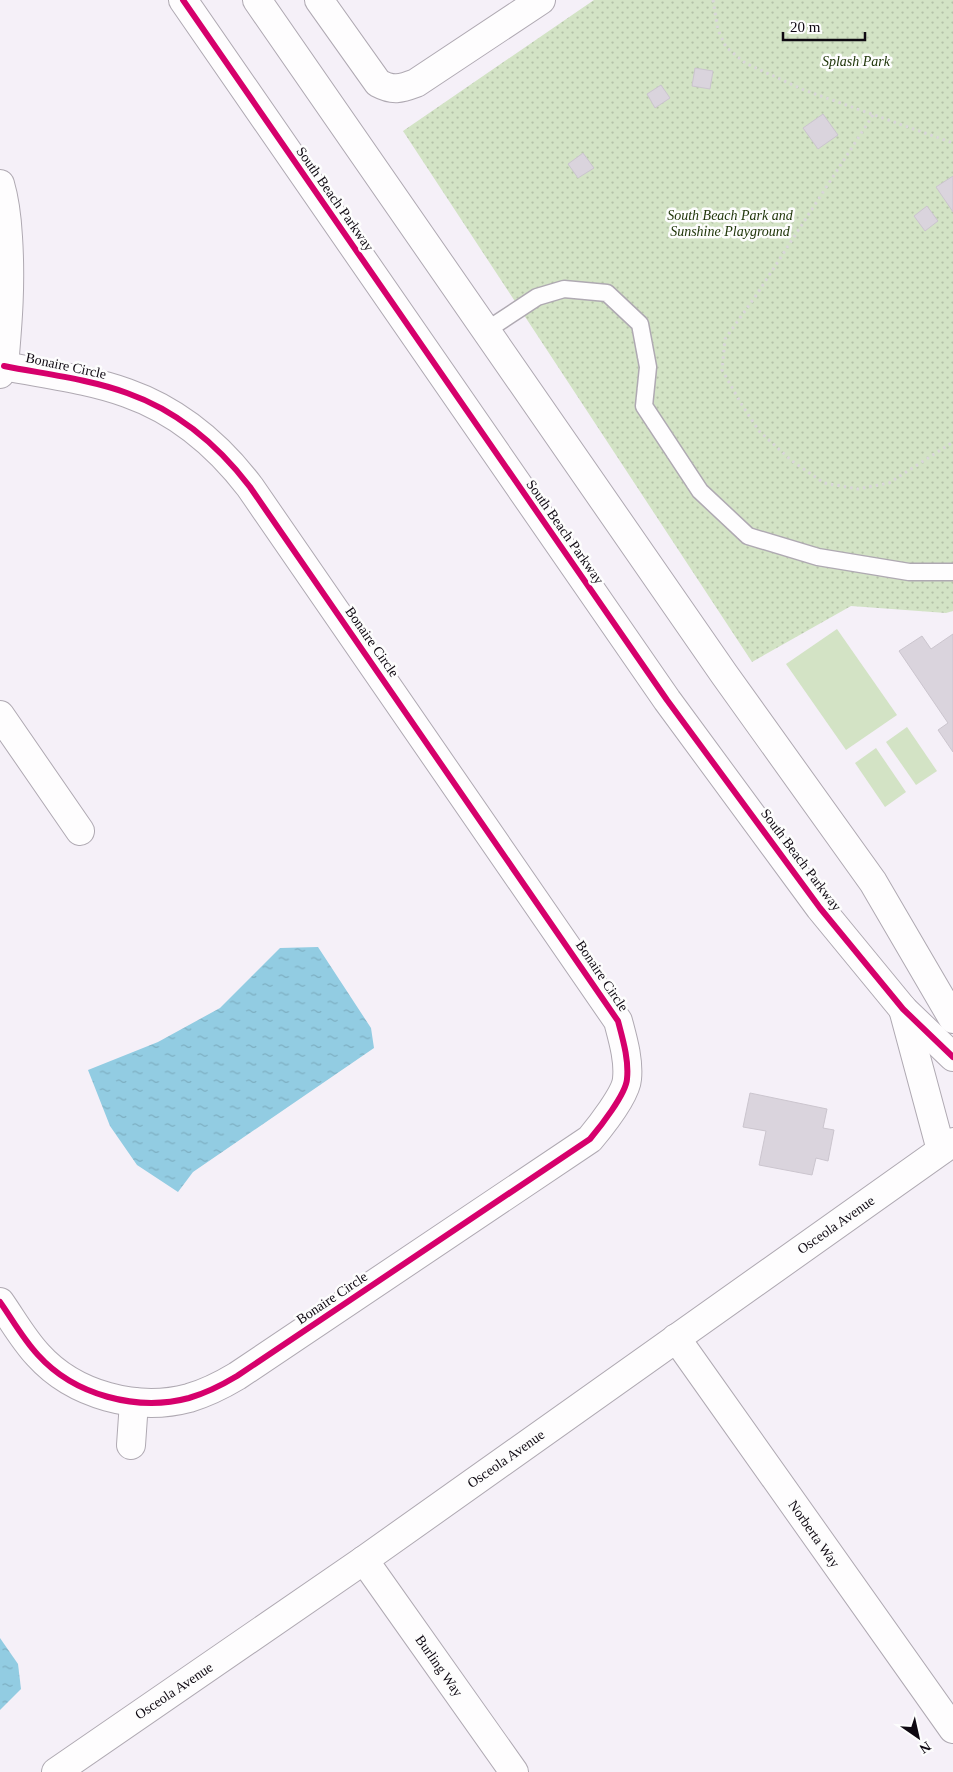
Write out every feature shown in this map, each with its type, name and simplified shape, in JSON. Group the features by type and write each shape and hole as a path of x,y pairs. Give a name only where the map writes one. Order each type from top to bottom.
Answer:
{"street":[{"name":"South Beach Parkway","path":"183,0 667,700 820,908 903,1009 953,1057"},
{"path":"257,0 724,674 872,882 953,1019"},
{"path":"319,0 378,83 389,89 403,88 416,83 541,0"},
{"path":"0,184 6,217 11,273 10,302 2,370"},
{"name":"Bonaire Circle","path":"0,1302 38,1355 58,1373 82,1387 107,1397 134,1402 161,1402 188,1398 214,1389 238,1376 590,1139 611,1114 628,1081 625,1045 618,1021 256,495 234,466 196,430 151,403 127,393 102,386 2,370"},
{"path":"0,715 80,831"},
{"path":"903,1009 947,1146"},
{"name":"Osceola Avenue","path":"65,1769 364,1560 947,1146"},
{"name":"Norberta Way","path":"676,1338 953,1730"},
{"path":"131,1445 134,1402"},
{"name":"Burling Way","path":"364,1560 514,1772"}],"lane":[{"path":"487,330 537,297 564,288 607,293 640,324 648,367 644,406 700,491 748,536 818,557 909,572 953,572"}],"path":[{"path":"713,0 718,30 726,47 745,63 804,90 953,143"},
{"path":"873,115 757,294 724,339 722,370 759,431 792,461 824,483 858,489 889,483 953,442"}],"green space":[{"name":"South Beach Park and Sunshine Playground","path":"594,0 953,0 953,611 946,613 851,606 752,662 403,131"},
{"path":"837,629 897,715 846,750 786,664"},
{"path":"907,727 937,771 916,785 886,742"},
{"path":"876,748 906,792 885,807 855,763"}],"water":[{"path":"318,947 371,1028 374,1048 193,1172 178,1192 137,1165 110,1126 88,1070 158,1042 220,1008 280,948"},
{"path":"0,1638 18,1664 21,1689 0,1710"}],"building":[{"path":"695,68 713,71 710,89 692,86"},
{"path":"661,85 670,98 655,108 647,94"},
{"path":"823,114 838,135 818,149 803,128"},
{"path":"583,153 594,168 578,178 568,164"},
{"path":"953,176 953,212 936,187"},
{"path":"927,206 938,221 925,231 914,216"},
{"path":"953,634 953,752 938,730 948,723 899,651 922,636 931,649"},
{"path":"750,1093 827,1109 823,1128 834,1130 828,1161 816,1158 812,1175 759,1165 766,1131 743,1127"}],"cycle path":[{"path":"183,0 667,700 820,908 903,1009 953,1057"},
{"path":"0,1302 38,1355 69,1381 88,1390 108,1397 149,1403 169,1402 202,1394 237,1376 590,1139 612,1110 626,1085 627,1079 625,1050 618,1021 238,472 196,431 146,400 97,384 4,366"}],"park label":[{"name":"Splash Park","path":"856,61"}]}
